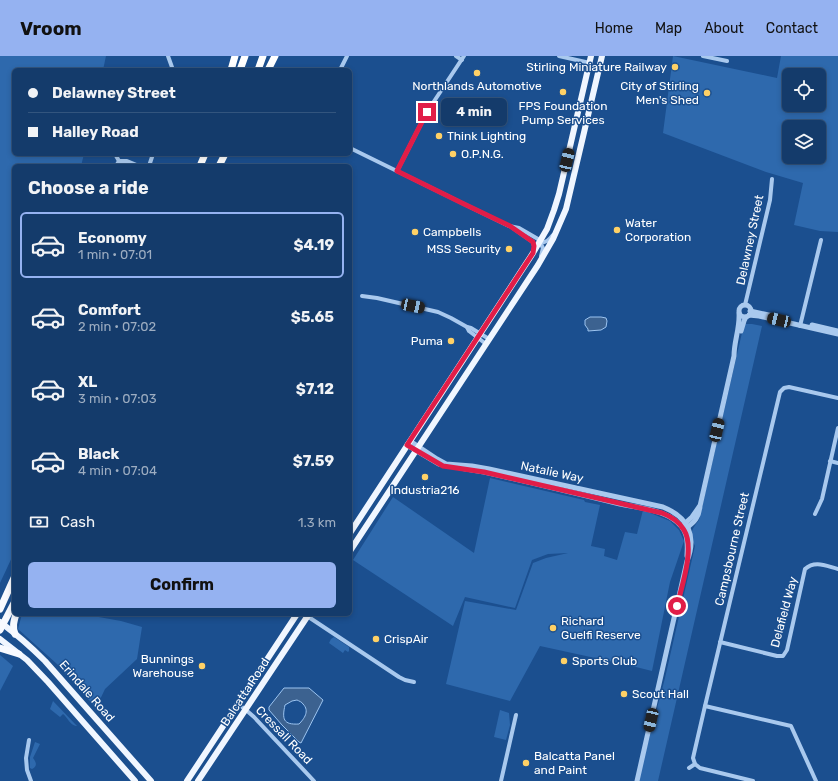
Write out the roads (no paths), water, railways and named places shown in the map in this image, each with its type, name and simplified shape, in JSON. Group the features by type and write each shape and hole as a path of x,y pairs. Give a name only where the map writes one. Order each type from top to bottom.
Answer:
{"highway":[{"path":"231,68 235,56"},
{"path":"241,68 245,56"},
{"path":"259,68 264,56"},
{"path":"269,68 275,56"},
{"path":"1,605 12,582"},
{"path":"1,626 12,607"},
{"path":"15,634 13,627 16,616"},
{"path":"0,648 19,654"}],"main road":[{"path":"352,530 533,253 538,242 544,235 559,194 591,56"},
{"path":"352,548 551,244 570,196 602,56"},
{"name":"Balcatta Road","path":"187,781 296,616"},
{"name":"Balcatta Road","path":"198,781 306,616"},
{"name":"Erindale Road","path":"1,626 15,634 46,661 151,781"},
{"name":"Erindale Road","path":"0,639 19,654 48,682 135,781"}],"street":[{"path":"168,56 172,68"},
{"path":"341,68 347,56"},
{"path":"397,171 427,112 463,58 456,56"},
{"path":"559,56 590,63"},
{"path":"703,56 727,61"},
{"path":"352,149 510,226 538,242 544,243 549,240 558,228"},
{"path":"116,156 119,161"},
{"path":"119,161 127,161 134,164"},
{"name":"Delawney Street","path":"745,305 770,200 772,179"},
{"path":"800,324 821,240"},
{"path":"538,242 542,248 538,265"},
{"path":"362,296 438,312 467,327 469,331 488,342"},
{"path":"637,781 691,550 691,537 685,527 698,516 734,356 744,322 749,314 748,306 745,305 740,307 739,311 739,326 734,356"},
{"path":"739,313 743,317 749,314 838,331"},
{"path":"800,324 838,334"},
{"name":"Campsbourne Street","path":"694,764 693,758 705,706 780,392 784,388 789,387 838,398"},
{"path":"815,514 822,499 838,428"},
{"name":"Natalie Way","path":"409,443 447,464 489,469 663,507 671,511 685,527"},
{"path":"830,461 838,463"},
{"name":"Delafield Way","path":"720,642 777,656 783,656 787,650 805,569 810,565 816,564 838,569"},
{"path":"309,616 399,676 414,682"},
{"name":"Cressall Road","path":"238,704 246,710 314,781"},
{"path":"705,706 791,726 816,781"},
{"path":"501,781 516,715"},
{"path":"29,740 26,758 27,770 31,781"},
{"path":"689,768 694,764 700,768 753,781"}],"place":[{"name":"Stirling Miniature Railway","path":"675,67"},
{"name":"Northlands Automotive","path":"477,73"},
{"name":"FPS Foundation Pump Services","path":"563,92"},
{"name":"City of Stirling Men's Shed","path":"707,93"},
{"name":"Think Lighting","path":"439,136"},
{"name":"O.P.N.G.","path":"453,154"},
{"name":"Water Corporation","path":"617,230"},
{"name":"Campbells","path":"415,232"},
{"name":"MSS Security","path":"509,249"},
{"name":"Puma","path":"451,341"},
{"name":"Industria216","path":"425,477"},
{"name":"Richard Guelfi Reserve","path":"553,628"},
{"name":"CrispAir","path":"376,639"},
{"name":"Sports Club","path":"564,661"},
{"name":"Bunnings Warehouse","path":"202,666"},
{"name":"Scout Hall","path":"624,694"},
{"name":"Balcatta Panel and Paint","path":"526,763"}]}
